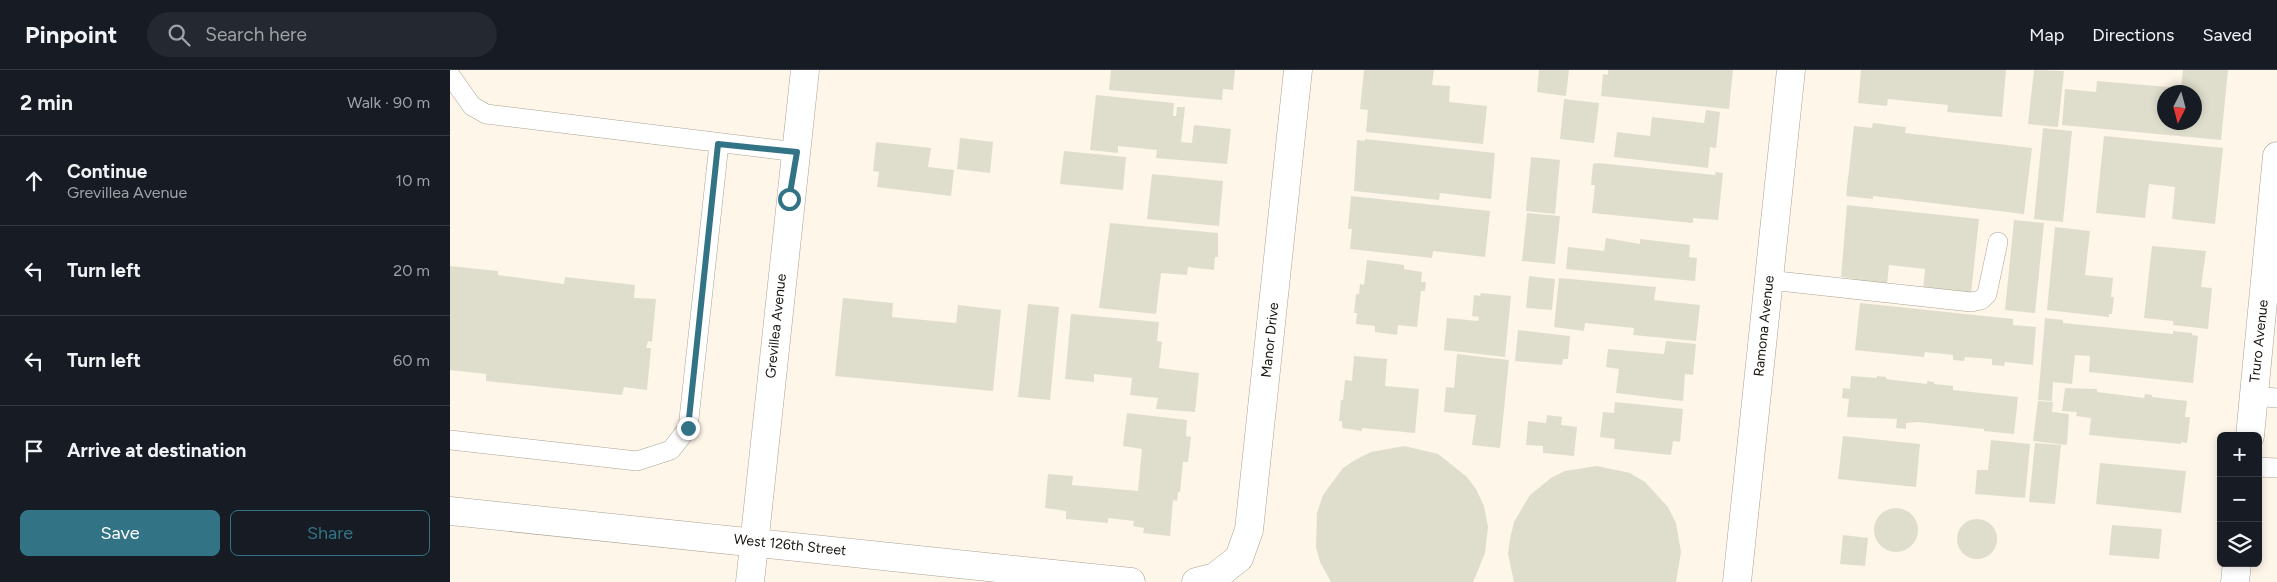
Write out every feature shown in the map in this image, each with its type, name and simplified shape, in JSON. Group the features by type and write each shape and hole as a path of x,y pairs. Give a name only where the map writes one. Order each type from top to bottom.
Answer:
{"street":[{"name":"Grevillea Avenue","path":"750,582 789,199 797,152 805,70"},
{"name":"Manor Drive","path":"1196,582 1215,577 1239,558 1249,530 1298,70"},
{"name":"Ramona Avenue","path":"1737,582 1791,70"},
{"name":"Truro Avenue","path":"2252,432 2265,397 2277,156"},
{"name":"West 126th Street","path":"450,511 754,541 1130,582"},
{"path":"2235,582 2237,567"}],"lane":[{"path":"450,75 472,106 486,114 718,144 797,152"},
{"path":"450,440 637,461 672,450 688,428 718,144"},
{"path":"1769,280 1971,302 1981,300 1987,294 1998,242"},
{"path":"2262,466 2277,468"}],"building":[{"path":"1111,70 1235,70 1233,90 1223,89 1222,100 1109,90"},
{"path":"1364,70 1434,70 1432,85 1450,86 1449,102 1487,106 1483,144 1366,132 1368,110 1360,109"},
{"path":"1539,70 1569,70 1566,96 1537,92"},
{"path":"1608,70 1733,70 1729,109 1601,96 1603,74 1608,75"},
{"path":"1861,70 2006,70 2002,117 1947,112 1948,105 1888,99 1887,106 1858,103"},
{"path":"2034,70 2064,71 2058,127 2028,124"},
{"path":"2183,70 2228,70 2221,140 2062,125 2065,89 2096,92 2097,81 2157,86 2157,130 2202,130 2202,85 2181,85"},
{"path":"1096,95 1174,103 1173,116 1176,116 1177,107 1185,107 1181,142 1192,143 1194,125 1231,129 1227,164 1156,158 1157,150 1118,146 1118,153 1090,150"},
{"path":"1564,99 1599,103 1594,143 1560,139"},
{"path":"1706,110 1720,112 1716,148 1710,147 1708,168 1614,157 1617,132 1650,136 1652,117 1704,123"},
{"path":"1873,123 1906,127 1905,133 2032,148 2024,214 1873,196 1873,199 1846,196 1854,126 1872,128"},
{"path":"2043,128 2072,131 2063,222 2034,219"},
{"path":"2104,136 2223,148 2215,224 2172,219 2175,187 2149,184 2145,218 2096,213"},
{"path":"960,138 993,142 990,173 957,169"},
{"path":"1365,139 1495,153 1491,199 1440,193 1439,200 1354,191 1357,140 1365,141"},
{"path":"876,142 931,148 928,167 954,170 951,196 877,187 879,172 873,171"},
{"path":"1064,151 1126,157 1123,190 1060,184"},
{"path":"1531,157 1560,160 1555,214 1526,211"},
{"path":"1593,164 1715,175 1716,172 1723,173 1718,220 1693,218 1693,223 1592,213 1595,185 1591,185"},
{"path":"1152,174 1223,181 1219,226 1147,219"},
{"path":"1351,196 1490,211 1485,257 1433,251 1432,258 1350,249 1352,229 1348,229"},
{"path":"1847,205 1979,219 1971,294 1923,289 1925,269 1889,265 1887,285 1855,281 1855,279 1841,277"},
{"path":"1527,213 1560,216 1555,264 1522,261"},
{"path":"2014,220 2044,223 2035,313 2005,310"},
{"path":"1110,223 1218,233 1218,257 1215,257 1214,270 1188,267 1187,275 1161,273 1156,314 1099,308"},
{"path":"2055,227 2090,231 2085,275 2113,278 2111,297 2114,297 2112,314 2109,314 2109,317 2047,310"},
{"path":"1606,238 1640,244 1640,239 1690,245 1689,257 1697,258 1695,281 1566,269 1568,247 1604,251"},
{"path":"2152,246 2206,251 2201,287 2212,288 2208,329 2173,325 2173,321 2144,318"},
{"path":"1367,260 1404,265 1404,269 1422,272 1421,282 1426,282 1425,291 1421,291 1417,327 1398,325 1397,335 1375,332 1375,326 1356,324 1357,313 1354,313 1356,294 1359,294 1360,284 1364,285"},
{"path":"450,266 498,271 498,275 564,284 565,277 635,285 634,298 656,299 652,342 648,341 646,348 651,348 647,390 624,387 622,395 486,381 486,374 450,370"},
{"path":"1529,276 1555,279 1552,310 1526,308"},
{"path":"1559,278 1656,287 1654,300 1700,305 1696,341 1633,335 1634,328 1585,323 1584,331 1554,327"},
{"path":"1481,293 1511,296 1505,357 1444,350 1447,318 1478,321 1479,317 1472,316 1474,295 1480,296"},
{"path":"843,298 893,303 892,317 956,323 958,305 1001,310 993,391 835,376"},
{"path":"1860,303 2013,319 2013,325 2036,327 2033,365 2005,362 2004,366 1992,365 1992,359 1965,357 1964,361 1953,360 1953,355 1925,352 1924,357 1855,350"},
{"path":"1028,304 1059,307 1050,400 1018,397"},
{"path":"1071,314 1159,322 1157,341 1162,342 1159,368 1199,373 1195,412 1156,409 1158,398 1130,395 1132,378 1094,374 1094,382 1065,379"},
{"path":"2045,318 2063,320 2063,323 2173,334 2173,331 2192,333 2192,335 2198,336 2193,383 2089,372 2090,356 2075,355 2072,384 2053,382 2052,401 2038,400"},
{"path":"1518,330 1570,336 1568,359 1563,359 1562,365 1515,361"},
{"path":"1666,341 1696,344 1693,375 1685,374 1683,401 1616,393 1619,369 1606,367 1608,349 1664,354"},
{"path":"1457,354 1509,360 1500,448 1472,445 1476,415 1444,412 1446,387 1454,388"},
{"path":"1354,356 1387,359 1385,386 1419,389 1415,433 1362,428 1362,431 1342,428 1342,421 1339,421 1341,400 1343,400 1345,380 1352,381"},
{"path":"1851,376 1877,378 1877,376 1886,377 1886,379 1927,384 1927,381 1934,382 1934,384 1953,386 1953,390 2018,397 2014,434 1918,422 1906,423 1906,429 1896,428 1897,419 1847,417 1849,399 1842,398 1843,388 1850,389"},
{"path":"2065,388 2097,389 2097,392 2144,398 2145,394 2152,395 2152,397 2187,401 2185,417 2190,417 2187,443 2089,435 2091,418 2076,416 2077,412 2062,411"},
{"path":"2038,401 2053,402 2052,412 2069,414 2067,445 2033,441"},
{"path":"1615,402 1683,409 1680,442 1673,441 1671,455 1614,449 1615,439 1600,437 1603,412 1614,413"},
{"path":"1127,413 1187,420 1186,436 1191,437 1188,462 1183,462 1180,492 1178,492 1177,501 1173,500 1170,536 1143,533 1144,528 1133,526 1134,521 1108,518 1108,523 1066,519 1066,511 1045,508 1048,474 1073,476 1072,485 1138,491 1142,449 1123,446"},
{"path":"1547,415 1562,417 1561,425 1577,427 1574,456 1543,453 1543,446 1526,445 1528,421 1546,423"},
{"path":"1843,436 1920,444 1916,487 1838,479"},
{"path":"1991,440 2030,444 2025,498 1975,494 1977,470 1988,470"},
{"path":"2035,443 2061,445 2055,504 2029,502"},
{"path":"1404,446 1438,454 1467,477 1476,489 1484,506 1488,527 1485,553 1473,582 1331,582 1320,562 1316,547 1317,513 1323,495 1343,468 1355,460 1371,452"},
{"path":"2100,463 2186,471 2181,513 2096,504"},
{"path":"1597,466 1630,473 1645,482 1668,507 1676,523 1681,552 1676,582 1514,582 1508,554 1510,539 1514,522 1530,495 1551,478 1565,471"},
{"path":"1900,508 1912,514 1917,521 1917,539 1912,546 1905,551 1892,552 1884,549 1877,542 1874,526 1877,518 1884,511"},
{"path":"1977,519 1991,525 1997,539 1991,553 1977,559 1963,553 1957,539 1963,525"},
{"path":"2112,525 2162,529 2159,559 2109,555"},
{"path":"1843,535 1868,538 1865,566 1840,564"}],"route":[{"path":"688,428 718,144 797,152 789,199"}]}
